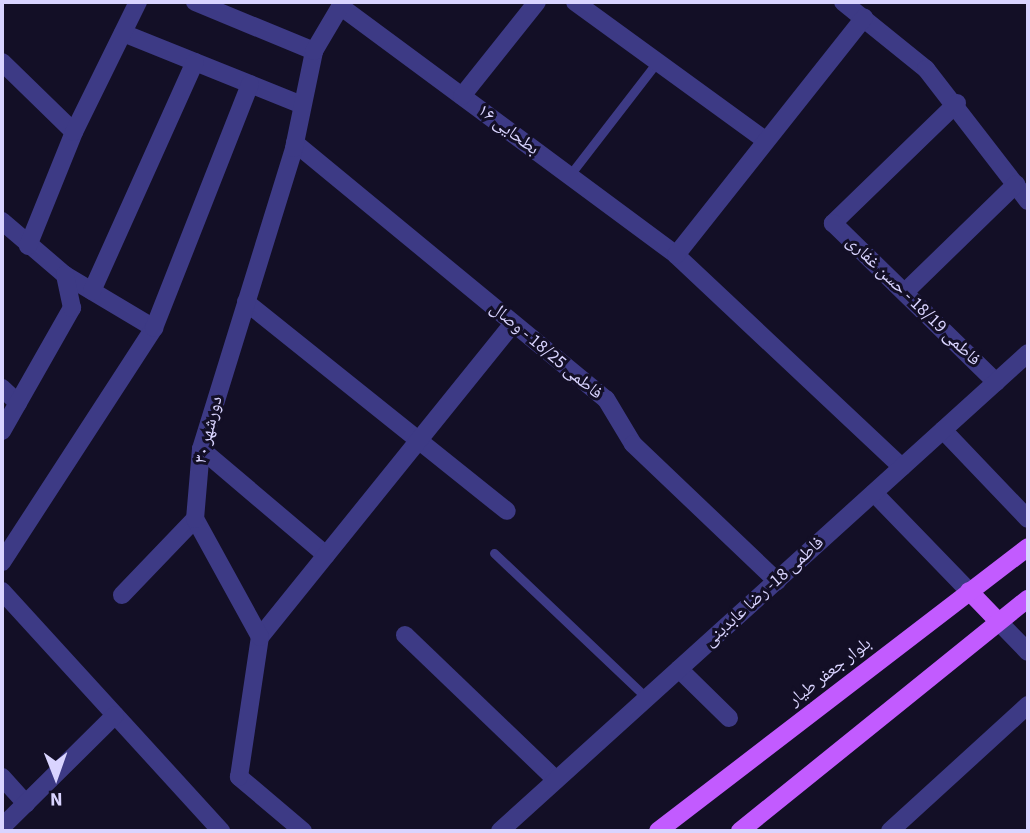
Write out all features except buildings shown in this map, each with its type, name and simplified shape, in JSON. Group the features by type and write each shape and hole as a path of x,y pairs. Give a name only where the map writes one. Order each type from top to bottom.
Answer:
{"main road":[{"name":"بلوار جعفر طیار","path":"658,831 1028,548"},
{"path":"969,591 998,621"},
{"path":"740,831 1028,599"}],"street":[{"path":"28,246 74,132 138,2"},
{"path":"195,2 314,51"},
{"path":"461,96 537,2"},
{"path":"575,2 766,141"},
{"path":"842,2 898,42 957,103 1028,201"},
{"name":"دورشهر ۳۰","path":"195,519 201,449 295,144 314,51 342,4"},
{"name":"بطحایی ۱۶","path":"342,4 676,255 902,467"},
{"path":"676,255 864,18"},
{"path":"123,33 302,105"},
{"path":"2,62 74,132"},
{"path":"93,291 195,62"},
{"path":"2,562 153,328 250,84"},
{"name":"فاطمی 18/19 - حسن غفاری","path":"957,103 833,223 996,382"},
{"name":"فاطمی 18/25 - وصال","path":"295,144 606,399 633,444 776,581"},
{"path":"905,292 1016,184"},
{"path":"2,221 65,275 153,328"},
{"path":"2,431 72,308 65,275"},
{"path":"246,302 507,511"},
{"path":"303,831 239,777 260,637 513,324"},
{"name":"فاطمی 18- رضا عابدینی","path":"500,831 1028,353"},
{"path":"2,388 18,403"},
{"path":"943,430 1028,519"},
{"path":"201,449 326,555"},
{"path":"874,493 969,591"},
{"path":"122,595 195,519 260,637"},
{"path":"2,591 221,831"},
{"path":"998,621 1028,652"},
{"path":"405,635 556,780"},
{"path":"679,669 729,718"},
{"path":"890,831 1028,705"},
{"path":"2,827 115,715"},
{"path":"2,777 26,804"}],"lane":[{"path":"569,176 657,62"},
{"path":"494,553 646,698"}]}
